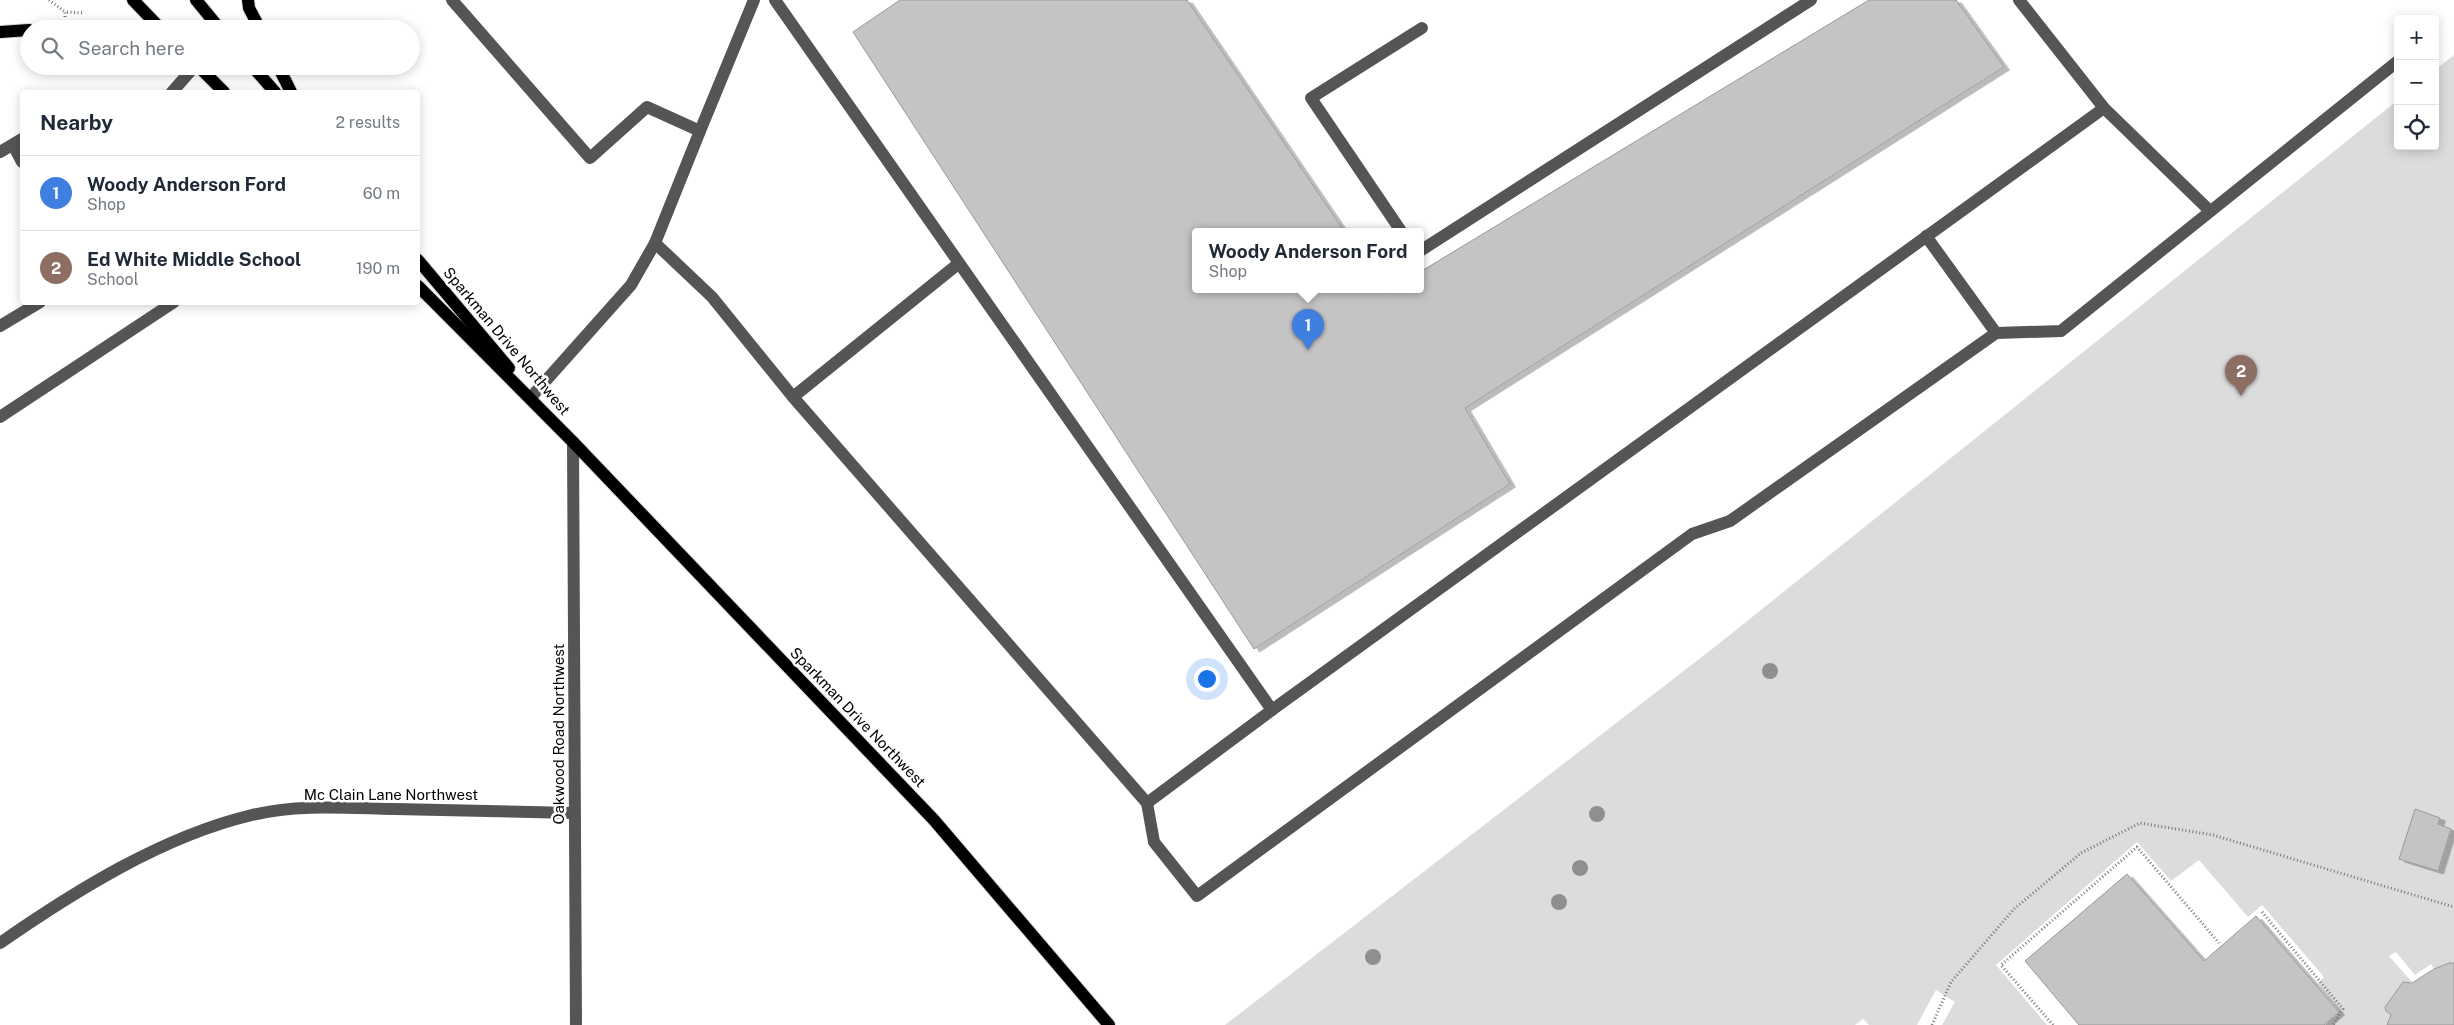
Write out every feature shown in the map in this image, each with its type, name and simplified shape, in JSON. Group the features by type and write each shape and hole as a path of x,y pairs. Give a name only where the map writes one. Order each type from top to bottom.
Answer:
{"main road":[{"path":"133,0 152,20"},
{"path":"196,0 213,20"},
{"path":"248,0 249,8 255,20"},
{"path":"0,32 20,31"},
{"path":"206,75 222,90"},
{"path":"260,75 273,90"},
{"path":"282,75 290,90"},
{"name":"Sparkman Drive Northwest","path":"420,262 573,442"},
{"name":"Sparkman Drive Northwest","path":"420,288 573,442 934,820 1109,1025"}],"street":[{"path":"452,0 590,158 647,107 700,131"},
{"path":"533,395 631,285 655,243 754,0"},
{"path":"775,0 1272,710"},
{"path":"1424,248 1811,0"},
{"path":"2019,0 2104,108 2210,211"},
{"path":"1399,228 1311,98 1422,28"},
{"path":"655,243 712,297 793,397 1147,803 1154,842 1197,896 1692,534 1730,521 1996,332 2061,331 2394,64"},
{"path":"174,90 188,75"},
{"path":"1147,803 1272,710 2104,108"},
{"path":"0,152 18,142"},
{"path":"1926,236 1996,332"},
{"path":"793,397 958,264"},
{"path":"0,325 35,305"},
{"path":"0,418 170,305"},
{"name":"Oakwood Road Northwest","path":"573,442 576,1025"},
{"name":"Mc Clain Lane Northwest","path":"0,943 43,913 147,855 212,827 254,815 316,807 574,813"}],"path":[{"path":"49,0 65,12 84,13"},
{"path":"65,12 65,17"},
{"path":"1932,1025 1951,982 2014,909 2081,853 2140,824 2213,834 2454,907"},
{"path":"2052,1025 2001,966 2137,847 2219,943"},
{"path":"2262,912 2343,1009 2333,1025"}],"shaded area":[{"path":"2454,55 2454,963 2434,969 2431,964 2415,975 2396,952 2389,956 2412,982 2403,982 2385,1007 2386,1011 2391,1015 2387,1025 2325,1025 2340,1012 2318,983 2324,977 2262,905 2248,917 2199,860 2171,881 2137,842 1996,965 2047,1025 1942,1025 1955,1002 1936,990 1917,1025 1869,1025 1863,1019 1855,1025 1225,1025 1716,646 2394,103 2394,150 2439,150 2439,67"}],"building":[{"path":"900,0 1187,0 1342,228 1192,228 1192,293 1424,293 1424,270 1869,0 1956,0 2004,67 1465,408 1510,484 1254,649 853,32"},
{"path":"2415,809 2440,818 2438,824 2451,829 2438,871 2399,859"},
{"path":"2127,874 2204,961 2256,916 2339,1012 2324,1025 2079,1025 2025,961"},
{"path":"2454,963 2454,1025 2387,1025 2391,1015 2386,1011 2385,1007 2403,982 2412,983 2434,969"}],"place":[{"name":"Woody Anderson Ford","path":"1308,350"},
{"name":"Ed White Middle School","path":"2241,396"}]}
